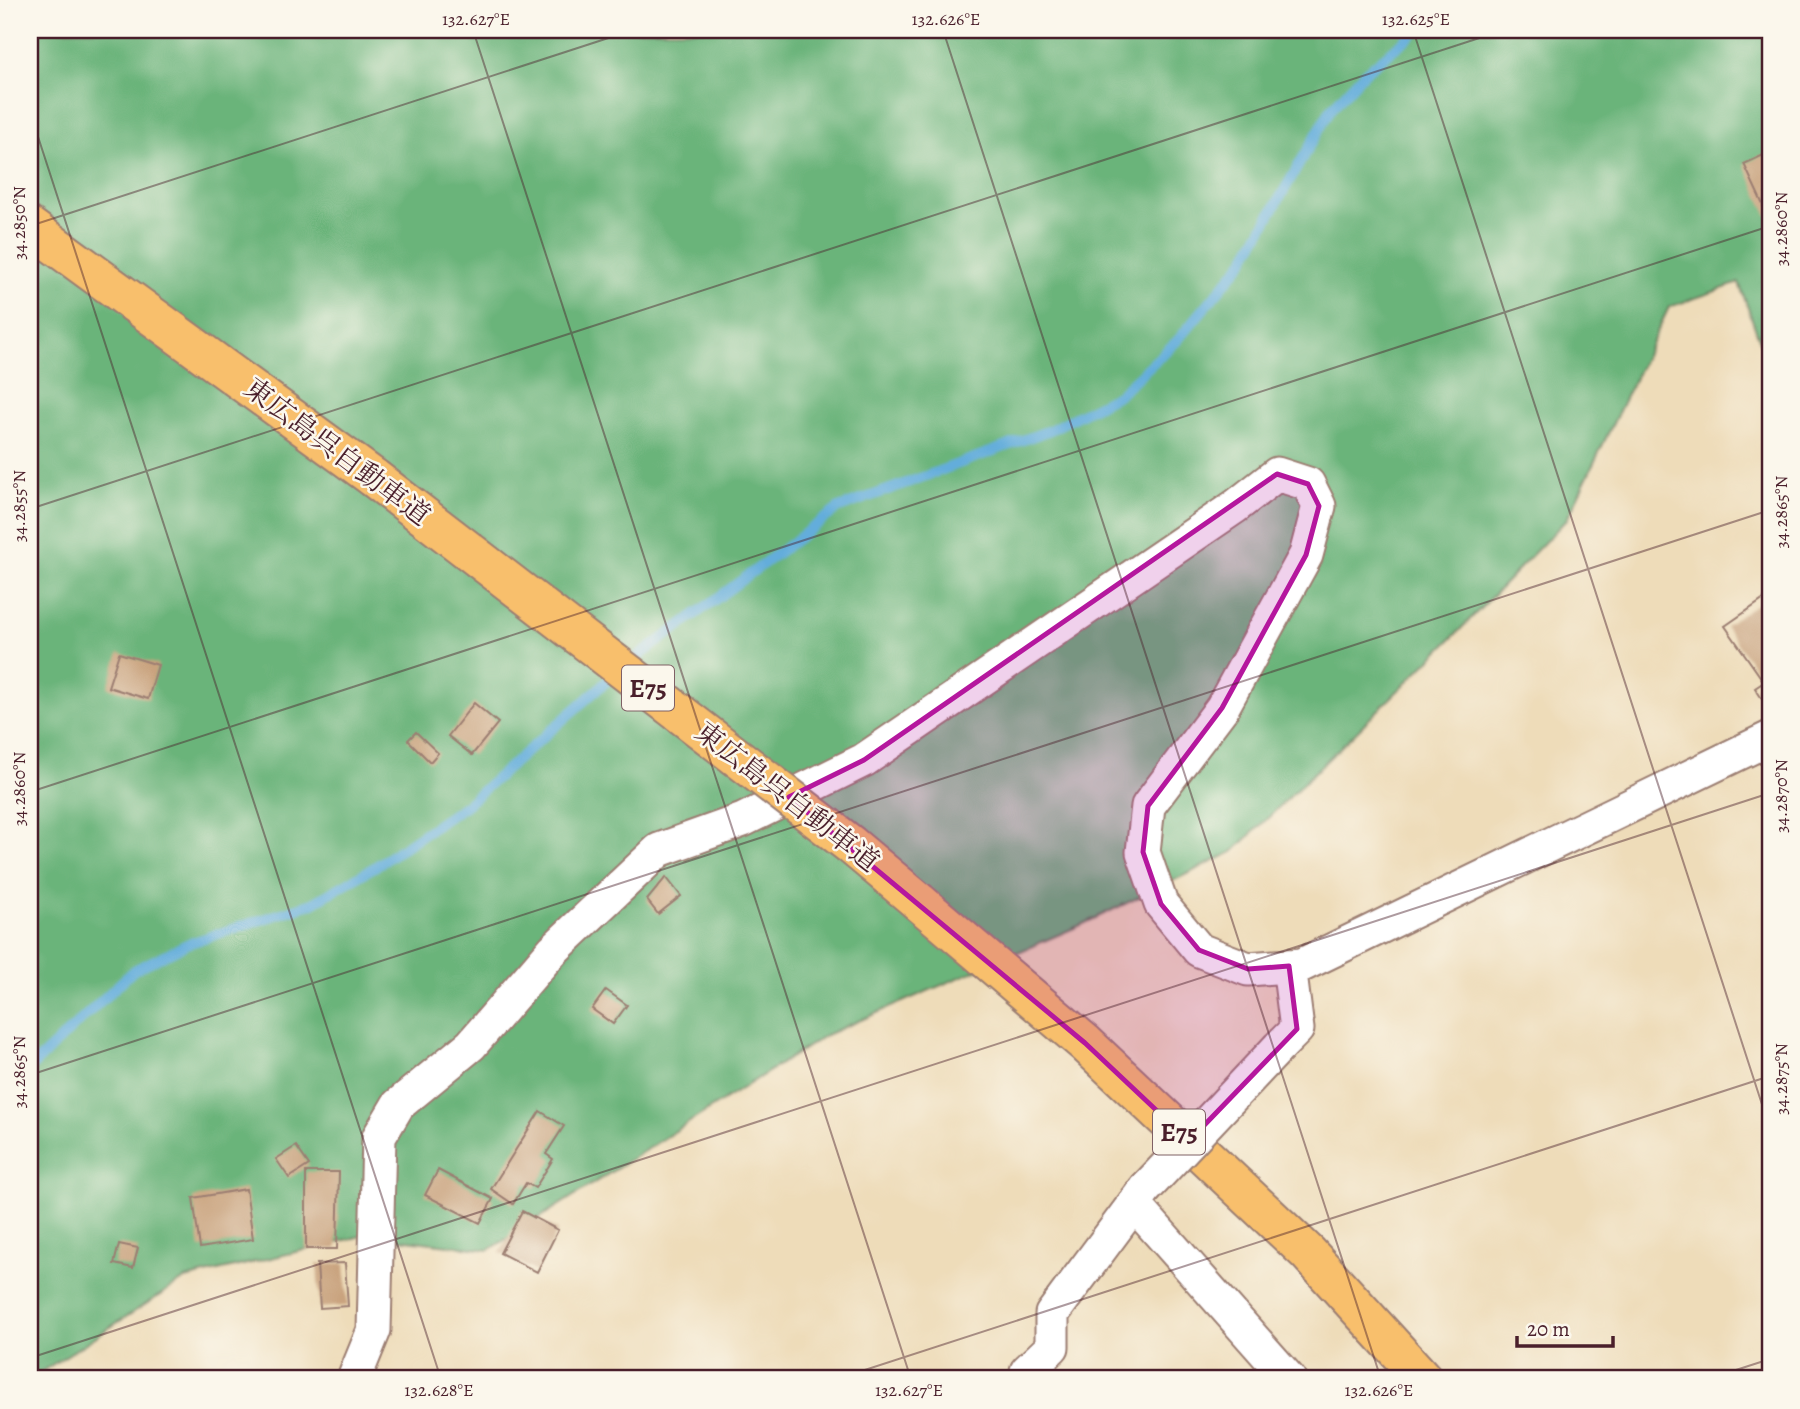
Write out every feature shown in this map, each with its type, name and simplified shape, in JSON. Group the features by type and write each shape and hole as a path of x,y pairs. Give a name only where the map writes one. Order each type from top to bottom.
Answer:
{"highway":[{"name":"東広島呉自動車道","path":"30,227 374,478 851,845 1085,1043 1288,1234 1423,1379"}],"street":[{"path":"354,1379 374,1330 379,1136 398,1105 471,1045 553,950 659,850 743,820 864,760 1225,514 1277,474 1308,484 1319,506 1306,555 1222,708 1148,806 1143,852 1161,904 1199,950 1248,969 1302,965 1770,738"},
{"path":"1027,1371 1052,1347 1052,1314 1139,1196 1297,1029 1289,966"},
{"path":"1139,1196 1289,1379"}],"highlighted area":[{"path":"1277,474 1308,484 1319,506 1306,555 1222,708 1148,806 1143,852 1161,904 1199,950 1248,969 1289,966 1297,1029 1189,1141 1085,1043 789,797 864,760"}],"green space":[{"path":"30,30 1770,30 1770,370 1739,283 1669,307 1567,519 1452,638 1233,852 1081,925 826,1035 489,1250 366,1235 185,1279 30,1379"}],"building":[{"path":"1770,152 1770,220 1744,164"},
{"path":"1770,595 1770,711 1755,688 1764,682 1725,626"},
{"path":"119,653 158,665 148,699 108,687"},
{"path":"474,703 498,723 472,755 448,736"},
{"path":"416,732 438,753 430,762 408,740"},
{"path":"666,877 681,896 658,914 647,900"},
{"path":"606,990 627,1005 613,1024 592,1009"},
{"path":"540,1111 564,1126 546,1154 553,1159 535,1188 526,1183 513,1204 491,1189"},
{"path":"296,1146 309,1165 289,1178 276,1159"},
{"path":"438,1170 493,1199 480,1223 425,1195"},
{"path":"306,1172 339,1172 337,1249 306,1249"},
{"path":"246,1189 253,1239 200,1248 193,1198"},
{"path":"522,1211 558,1230 537,1272 500,1253"},
{"path":"119,1244 138,1248 133,1268 114,1264"},
{"path":"345,1263 348,1306 320,1308 317,1264"}],"waterway":[{"path":"627,665 839,508 1050,430 1118,395 1177,341 1243,262 1331,109 1364,73 1418,30"},
{"path":"30,1068 134,970 187,944 313,903 376,866 466,805 615,674"}]}
